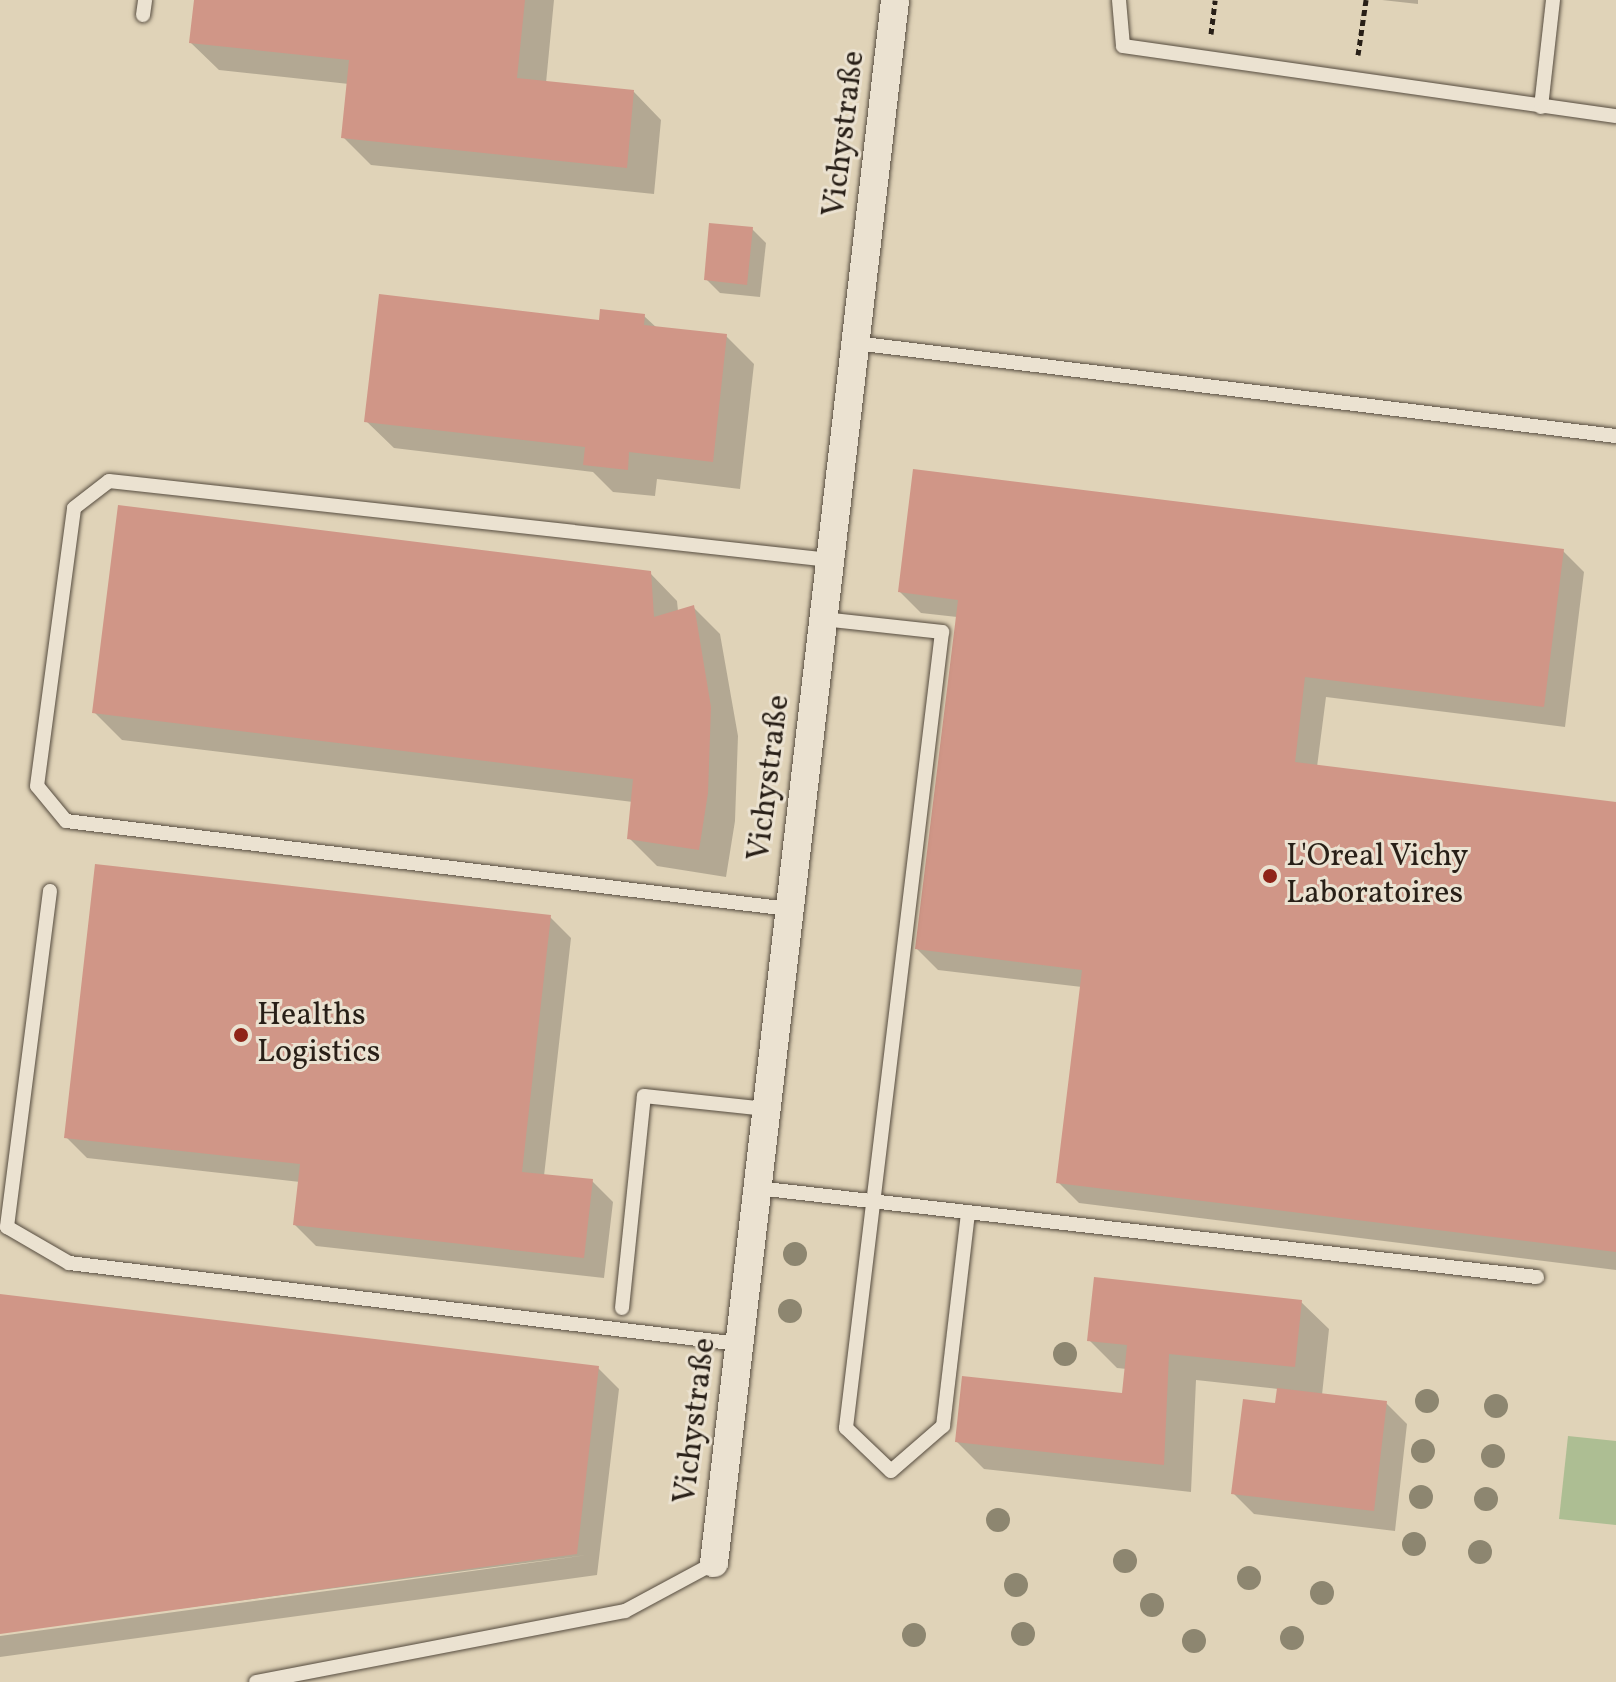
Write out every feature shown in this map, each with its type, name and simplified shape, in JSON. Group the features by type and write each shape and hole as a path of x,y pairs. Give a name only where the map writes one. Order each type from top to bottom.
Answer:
{"street":[{"name":"Vichystraße","path":"714,1563 895,0"}],"lane":[{"path":"1119,0 1123,46 1616,116"},
{"path":"1541,107 1553,0"},
{"path":"855,343 1616,436"},
{"path":"789,909 66,821 37,786 74,508 109,481 830,560"},
{"path":"823,619 942,632 846,1428 891,1471 943,1426 968,1212"},
{"path":"50,891 7,1227 69,1263 739,1344"},
{"path":"622,1308 644,1096 766,1109"},
{"path":"757,1188 1537,1277"},
{"path":"256,1682 625,1611 714,1563"}],"path":[{"path":"1208,59 1215,0"},
{"path":"1355,80 1366,0"}],"green space":[{"path":"1568,1436 1616,1441 1616,1525 1559,1519"}],"building":[{"path":"194,0 525,0 517,78 634,90 627,168 341,138 349,60 189,43"},
{"path":"709,223 753,227 747,285 704,280"},
{"path":"379,294 599,320 600,309 645,314 644,325 727,334 713,462 629,452 628,470 583,465 585,447 364,422"},
{"name":"L'Oreal Vichy Laboratoires","path":"913,469 1564,549 1544,707 1305,677 1295,762 1616,802 1616,1252 1056,1183 1082,970 915,949 958,600 898,592"},
{"path":"118,505 651,571 654,617 694,605 711,707 708,793 699,850 627,839 633,779 92,713"},
{"path":"95,864 551,915 522,1172 593,1179 584,1258 293,1225 300,1164 64,1138"},
{"path":"1094,1277 1302,1300 1295,1367 1169,1354 1164,1465 955,1442 962,1376 1122,1393 1127,1345 1087,1341"},
{"path":"0,1294 599,1366 577,1554 0,1634"},
{"path":"1277,1388 1387,1401 1374,1511 1231,1494 1243,1399 1275,1403"}],"place":[{"name":"L'Oreal Vichy Laboratoires","path":"1270,876"},
{"name":"Healths Logistics","path":"241,1035"}]}
